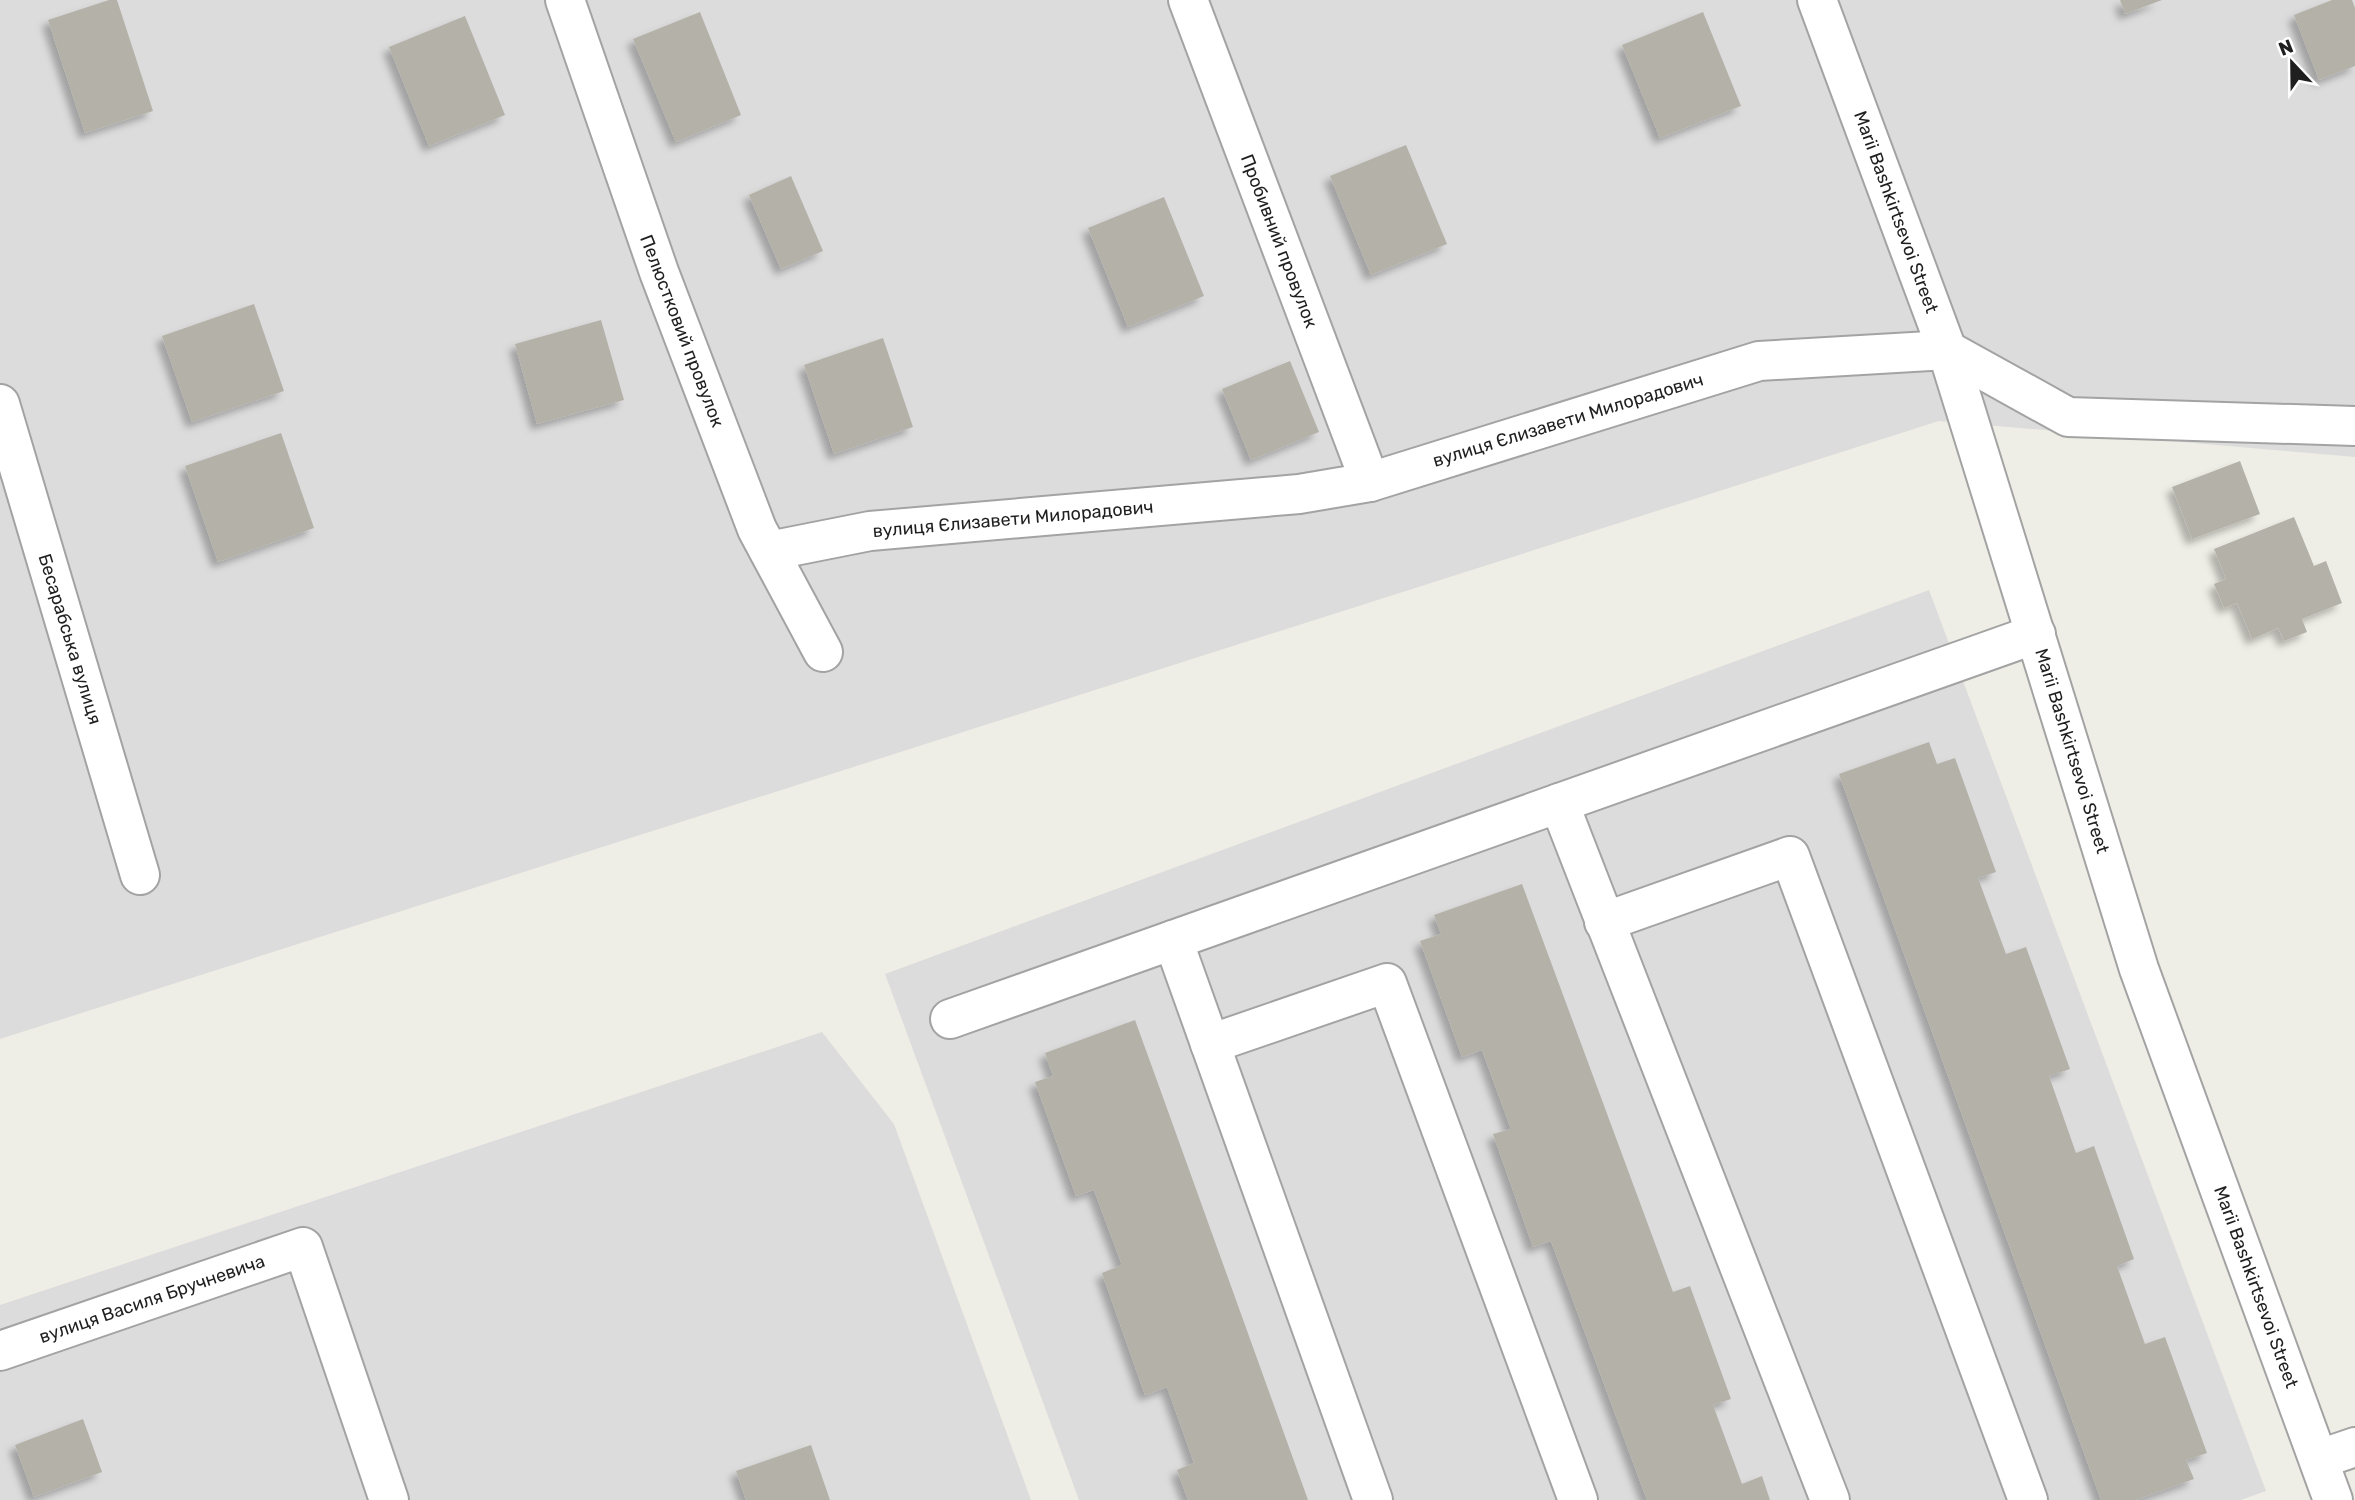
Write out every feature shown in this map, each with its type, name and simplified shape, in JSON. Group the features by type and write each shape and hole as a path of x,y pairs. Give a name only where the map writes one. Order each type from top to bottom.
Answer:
{"street":[{"name":"Пелюстковий провулок","path":"565,0 659,272 757,529 823,652"},
{"name":"Пробивний провулок","path":"1188,0 1370,482"},
{"name":"Marii Bashkirtsevoi Street","path":"1817,0 1947,350 2139,970 2333,1500"},
{"name":"вулиця Єлизавети Милорадович","path":"769,551 870,531 1299,494 1370,482 1759,361 1947,350"},
{"path":"1947,350 2068,417 2355,426"},
{"name":"Бесарабська вулиця","path":"0,404 140,875"},
{"path":"950,1019 2036,634"},
{"path":"1559,803 1830,1500"},
{"path":"1604,922 1790,856 2028,1500"},
{"path":"1173,940 1373,1500"},
{"path":"1210,1044 1387,983 1578,1500"},
{"name":"вулиця Василя Бручневича","path":"0,1351 303,1248 389,1500"},
{"path":"2320,1459 2355,1447"}],"shaded area":[{"path":"0,0 2355,0 2355,457 1939,421 0,1039"},
{"path":"1929,590 2266,1491 2241,1500 1079,1500 885,974"},
{"path":"822,1032 894,1124 1031,1500 0,1500 0,1305"}],"building":[{"path":"109,0 117,0 153,111 85,133 48,20"},
{"path":"2120,0 2162,0 2125,14"},
{"path":"2332,0 2352,0 2355,8 2355,66 2319,80 2294,15"},
{"path":"700,12 741,115 676,142 633,39"},
{"path":"1703,12 1741,106 1660,138 1622,45"},
{"path":"465,16 505,115 429,146 389,47"},
{"path":"1406,145 1447,244 1371,275 1330,176"},
{"path":"791,176 823,251 781,269 749,195"},
{"path":"1164,197 1204,296 1128,327 1088,228"},
{"path":"254,304 284,391 192,422 162,336"},
{"path":"601,320 624,400 537,424 515,344"},
{"path":"883,338 913,427 834,454 804,365"},
{"path":"1290,361 1319,432 1251,460 1222,389"},
{"path":"281,433 314,528 218,562 185,466"},
{"path":"2240,461 2260,514 2192,539 2172,487"},
{"path":"2294,517 2314,566 2326,561 2342,603 2302,619 2307,632 2284,641 2278,628 2252,639 2237,603 2224,608 2214,584 2226,579 2214,549"},
{"path":"1929,742 1937,764 1955,758 1996,872 1978,878 2006,954 2026,947 2070,1069 2049,1076 2076,1153 2094,1146 2134,1259 2117,1266 2145,1344 2165,1337 2207,1453 2186,1460 2194,1479 2136,1500 2101,1500 1839,774"},
{"path":"1522,884 1673,1292 1690,1286 1731,1399 1713,1405 1742,1484 1762,1476 1770,1500 1647,1500 1551,1241 1533,1247 1493,1134 1511,1129 1482,1050 1462,1057 1420,941 1441,934 1434,915"},
{"path":"1135,1020 1308,1500 1188,1500 1177,1470 1194,1463 1167,1387 1145,1395 1102,1273 1122,1265 1094,1190 1076,1196 1035,1082 1053,1076 1045,1053"},
{"path":"83,1419 102,1472 34,1497 15,1445"},
{"path":"811,1445 830,1500 746,1500 736,1471"}]}
